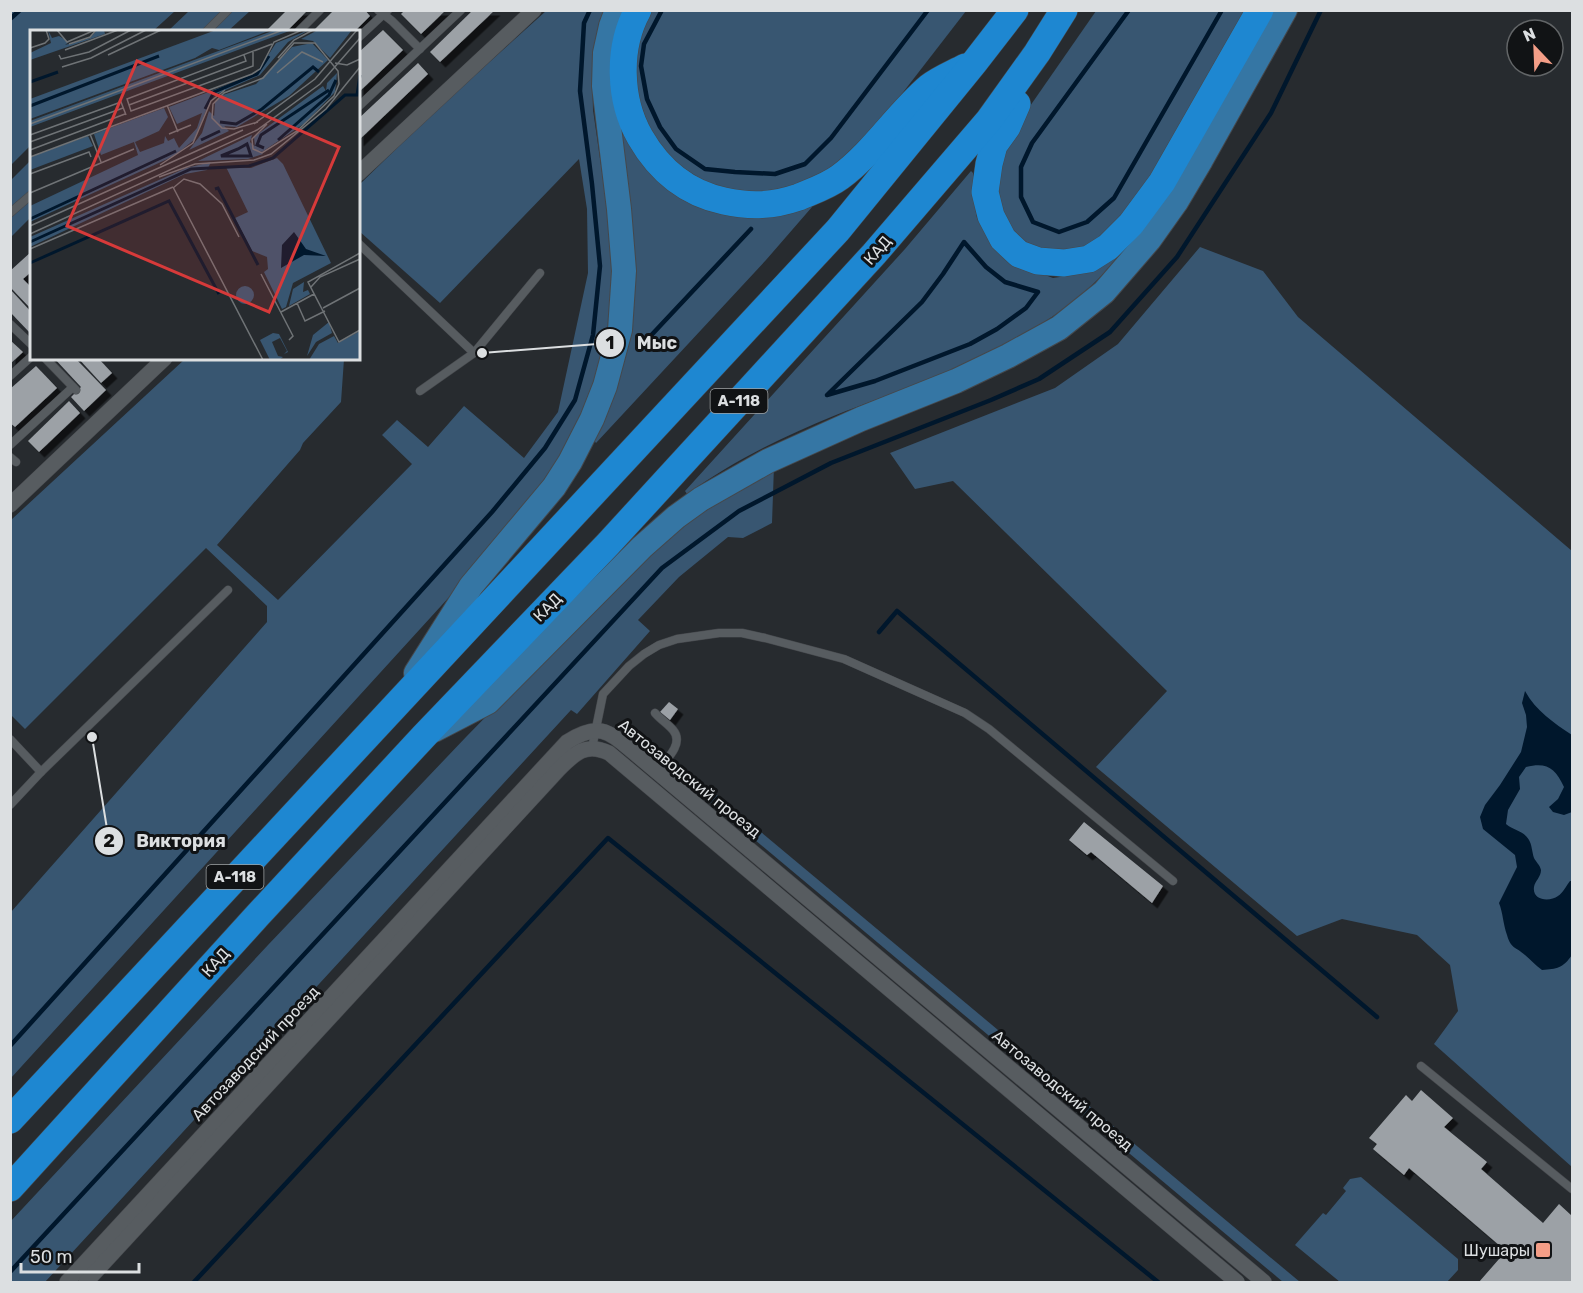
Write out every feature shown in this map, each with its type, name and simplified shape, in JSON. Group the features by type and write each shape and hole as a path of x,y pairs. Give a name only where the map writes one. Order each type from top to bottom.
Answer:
{"highway":[{"path":"638,10 633,18 624,50 623,74 627,100 635,127 647,149 662,168 683,184 709,198 734,203 757,206 786,201 815,191 838,178 854,166 931,86 974,63"},
{"name":"А-118","path":"10,1120 838,230 1015,10"},
{"name":"КАД","path":"10,1188 257,916 424,736 609,543 874,254 989,120 1037,53 1064,10"},
{"path":"1037,53 1007,127 994,145 988,164 985,192 991,216 1003,239 1019,254 1038,261 1064,263 1089,259 1108,248 1131,224 1162,182 1260,10"}],"main road":[{"path":"396,704 471,586 554,487 570,462 605,386 621,330 624,272 620,209 604,86 605,53 617,10"},
{"path":"424,736 488,702 642,547 676,517 701,499 768,461 861,419 956,381 1008,356 1059,328 1104,292 1149,240 1176,202 1285,10"}],"street":[{"path":"360,172 534,10"},
{"path":"10,505 163,360"},
{"name":"Автозаводский проезд","path":"67,1282 567,742 582,734 595,731 610,733 1264,1282"},
{"name":"Автозаводский проезд","path":"86,1282 559,769 572,756 582,750 592,748 609,753 1237,1282"}],"lane":[{"path":"208,30 228,10"},
{"path":"300,30 320,10"},
{"path":"360,105 461,10"},
{"path":"360,36 383,12 420,49"},
{"path":"10,213 30,196"},
{"path":"360,245 474,353"},
{"path":"420,391 474,353 540,273"},
{"path":"10,324 30,343"},
{"path":"10,376 30,358"},
{"path":"10,446 75,389 47,360"},
{"path":"10,804 228,590"},
{"path":"592,748 603,694 644,654 659,645 677,639 719,633 742,633 844,658 965,713 990,729 1173,881"},
{"path":"654,713 674,731 677,738 676,746 656,772"},
{"path":"10,740 41,772"},
{"path":"1421,1066 1572,1189"}],"shaded area":[{"path":"11,10 175,10 154,30 30,30 30,146 11,165"},
{"path":"189,11 250,11 229,30 169,30"},
{"path":"546,11 604,11 599,23 592,66 593,110 616,269 611,321 602,366 576,431 512,528 11,1078 11,912 267,622 267,606 206,548 25,729 11,715 11,520 184,360 344,360 341,402 303,443 300,450 217,545 278,600 412,464 382,435 397,420 428,447 464,406 524,458 558,412 588,273 587,209 579,159 440,303 360,232 360,184 434,112"},
{"path":"648,11 966,11 877,126 847,159 795,190 747,194 705,182 670,159 649,127 636,91 634,50"},
{"path":"1096,11 1250,11 1147,186 1117,225 1086,249 1048,251 1029,244 1007,227 994,177 1010,135"},
{"path":"624,131 657,178 809,204 812,207 766,260 596,443 593,439 622,368 629,334 619,133"},
{"path":"30,161 30,218 11,237 11,180"},
{"path":"971,171 977,218 985,233 1016,264 1053,278 1073,275 1121,252 1095,282 1064,309 1029,332 952,370 836,415 778,441 722,471 687,494 685,491 905,249"},
{"path":"1200,247 1263,271 1298,317 1572,551 1572,1167 1434,1044 1458,1011 1450,965 1417,935 1342,919 1297,936 1096,767 1167,691 953,481 915,489 890,453 1055,388 1118,344"},
{"path":"774,466 772,523 743,538 728,537 679,577 638,620 650,631 577,714 571,710 45,1282 11,1282 10,1222 268,945 625,574 691,516"},
{"path":"1525,691 1540,711 1572,735 1572,812 1564,815 1553,812 1549,807 1558,799 1564,787 1554,771 1540,765 1526,767 1519,777 1520,789 1508,810 1506,824 1524,834 1530,842 1534,858 1541,870 1534,887 1534,892 1539,898 1555,898 1572,881 1572,955 1566,963 1559,967 1542,970 1510,943 1499,903 1517,867 1515,855 1483,829 1480,817 1485,805 1521,752 1527,727 1522,703"},
{"path":"671,757 1300,1282 1283,1282 668,767 667,762"},
{"path":"1361,1177 1458,1259 1458,1270 1447,1282 1340,1282 1295,1245 1323,1213 1326,1215 1346,1191 1343,1188 1350,1179"}],"building":[{"path":"287,10 308,10 288,30 267,30"},
{"path":"334,10 365,10 370,16 356,30 314,30"},
{"path":"405,10 446,10 421,34 401,14"},
{"path":"473,10 495,10 440,62 430,52"},
{"path":"383,30 403,50 360,91 360,51"},
{"path":"418,63 428,74 360,139 360,117"},
{"path":"30,253 30,273 23,279 30,286 30,308 10,287 10,271"},
{"path":"10,289 30,311 30,333 10,312"},
{"path":"10,340 23,352 10,364"},
{"path":"56,360 77,360 106,390 84,411 71,397 81,387"},
{"path":"80,360 100,360 112,373 101,383"},
{"path":"36,366 57,388 15,427 10,423 10,389"},
{"path":"69,401 80,413 39,452 28,441"},
{"path":"669,702 678,709 670,720 660,712"},
{"path":"1084,822 1163,886 1152,903 1091,852 1087,855 1069,840"},
{"path":"1421,1090 1453,1118 1444,1127 1487,1162 1481,1169 1543,1223 1559,1204 1572,1216 1572,1282 1479,1282 1506,1251 1409,1168 1404,1175 1373,1149 1377,1144 1369,1138 1406,1095 1412,1101"}],"waterway":[{"path":"10,19 20,10"},
{"path":"10,1046 492,512 545,448 575,400 593,335 600,266 580,91 584,23 590,10"},
{"path":"662,10 644,44 641,66 647,99 660,127 676,149 705,169 775,174 805,164 831,138 928,10"},
{"path":"1129,10 1032,143 1021,167 1021,197 1033,222 1059,232 1087,222 1114,198 1222,10"},
{"path":"10,1272 662,568 739,511 831,463 1039,379 1110,332 1177,257 1271,113 1321,10"},
{"path":"643,344 751,229"},
{"path":"964,242 986,267 1005,282 1038,292 1026,308 997,329 970,344 875,381 827,395 922,302 964,242"},
{"path":"879,632 897,611 1377,1017"},
{"path":"194,1282 608,838 1158,1282"}],"place":[{"name":"Мыс","path":"482,353"},
{"name":"Виктория","path":"92,737"},
{"name":"Шушары","path":"1543,1250"}]}
